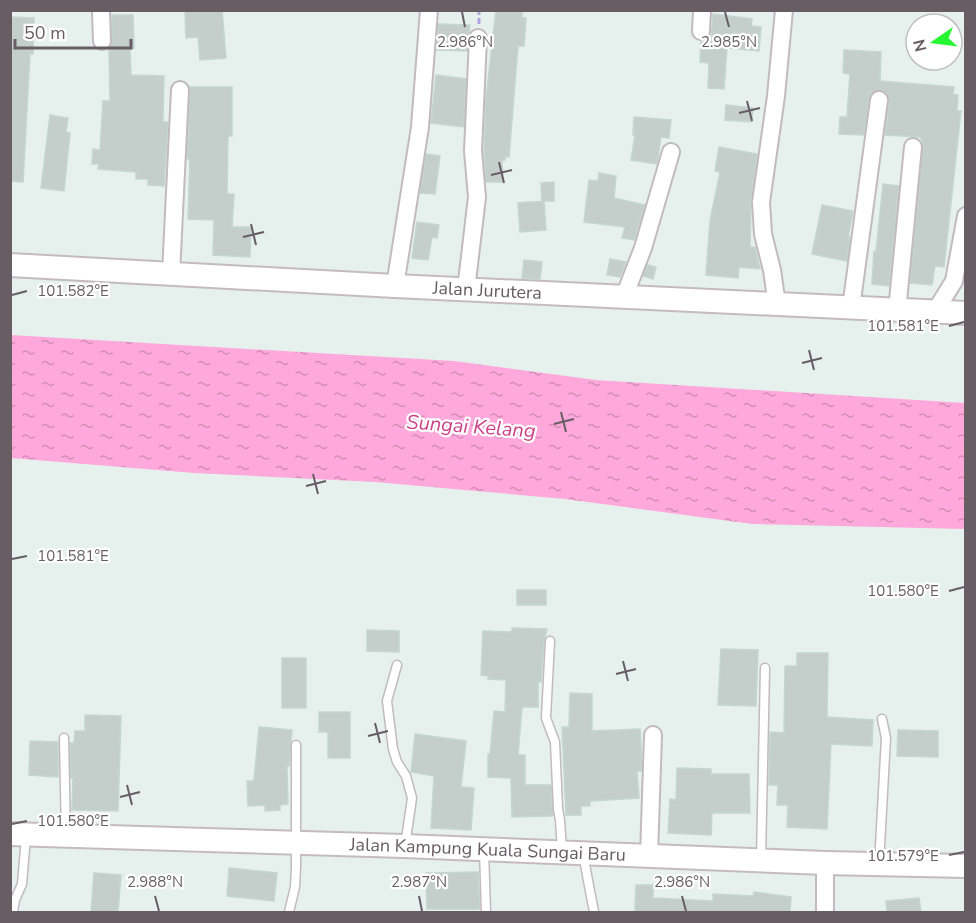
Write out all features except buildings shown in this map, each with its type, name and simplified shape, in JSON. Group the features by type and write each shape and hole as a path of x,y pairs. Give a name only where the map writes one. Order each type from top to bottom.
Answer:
{"street":[{"path":"101,10 102,41"},
{"path":"395,286 420,127 429,10"},
{"path":"702,10 702,31"},
{"path":"777,305 772,270 763,234 761,202 776,96 784,10"},
{"path":"466,290 477,197 473,151 478,38"},
{"path":"171,274 180,90"},
{"path":"851,308 879,100"},
{"path":"897,311 914,147"},
{"path":"624,297 643,248 671,152"},
{"path":"936,310 954,280 966,216"},
{"name":"Jalan Jurutera","path":"10,265 466,290 966,313"},
{"path":"649,856 653,735"},
{"name":"Jalan Kampung Kuala Sungai Baru","path":"18,834 966,866"},
{"path":"825,863 825,912"}],"lane":[{"path":"550,641 546,718 555,742 558,809 594,912"},
{"path":"397,665 387,701 393,749 406,776 412,798 405,846"},
{"path":"760,860 765,668"},
{"path":"879,864 886,738 882,719"},
{"path":"64,738 66,835"},
{"path":"290,912 295,887 296,745"},
{"path":"13,912 22,884 18,834"},
{"path":"484,850 486,912"}],"water":[{"name":"Sungai Kelang","path":"11,335 454,361 596,380 965,403 965,529 752,524 565,499 375,482 194,473 11,458"}]}
